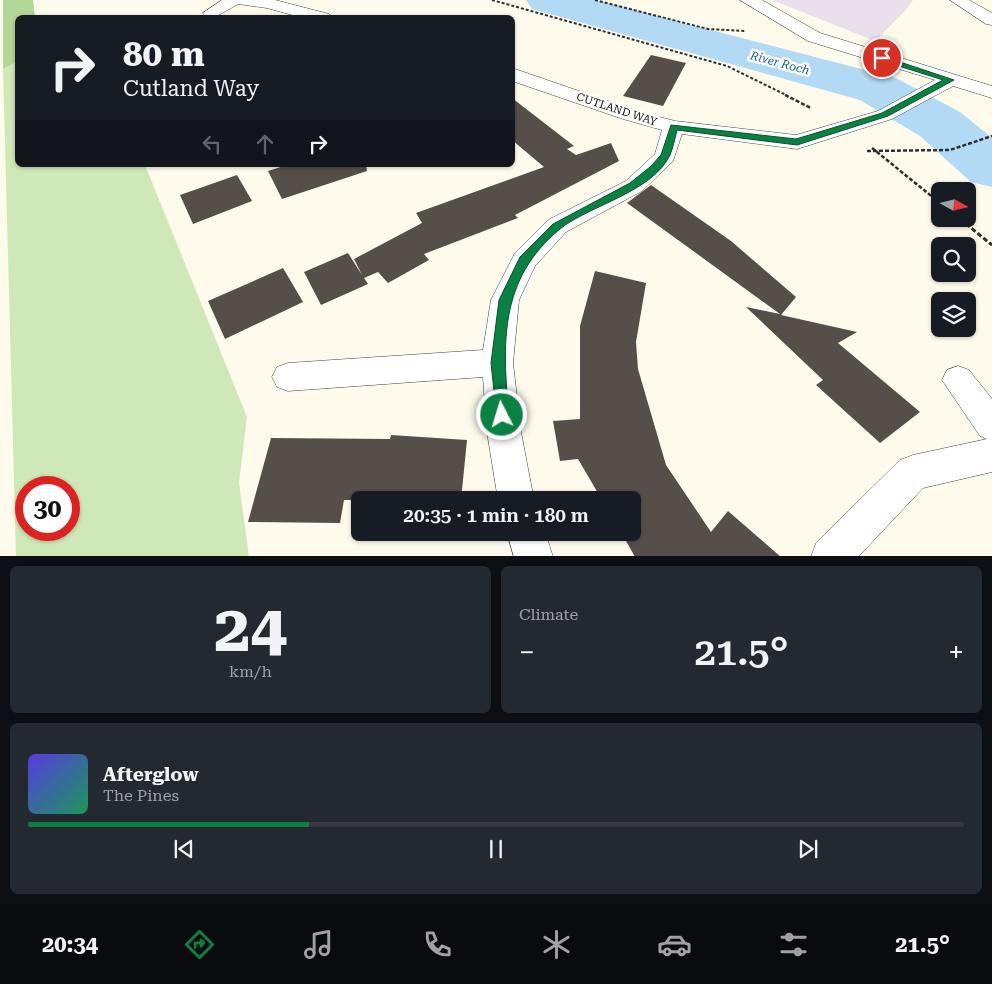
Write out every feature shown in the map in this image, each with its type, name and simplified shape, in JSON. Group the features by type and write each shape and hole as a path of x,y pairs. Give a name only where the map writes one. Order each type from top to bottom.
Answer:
{"street":[{"path":"211,13 234,0"},
{"path":"240,0 268,3 313,15"},
{"path":"748,0 761,5 814,37 992,92"},
{"path":"958,0 992,20"},
{"name":"CUTLAND WAY","path":"515,75 630,115 674,127 797,142 885,115 924,96 950,80"},
{"path":"514,491 504,432 497,363 505,300 524,260 557,226 634,186 665,156 674,127"},
{"path":"288,377 497,363"},
{"path":"958,380 992,425"},
{"path":"830,556 913,473 992,455"},
{"path":"529,541 534,556"}],"path":[{"path":"492,0 727,66 845,127 931,196"},
{"path":"595,0 708,29 744,31 797,27"},
{"path":"950,150 992,136"},
{"path":"971,228 992,245"}],"shaded area":[{"path":"772,0 913,0 906,10 875,41"}],"green space":[{"path":"3,0 33,0 35,15 15,15 15,63 3,69"},
{"path":"15,63 15,167 146,167 247,417 239,483 249,556 16,556 16,541 80,541 80,476 15,476 15,519 3,69"}],"building":[{"path":"651,55 686,63 663,106 623,96"},
{"path":"515,100 574,146 567,149 576,155 611,143 619,161 515,215 518,218 424,254 429,260 388,283 378,272 364,278 368,284 321,305 304,272 348,253 362,275 354,259 422,223 416,213 544,167 515,143"},
{"path":"281,167 366,167 367,171 282,199 268,171"},
{"path":"237,175 252,201 193,224 180,195"},
{"path":"651,185 731,241 796,297 781,315 857,332 838,343 920,412 880,443 816,385 823,380 746,307 780,314 627,203"},
{"path":"283,268 303,302 225,339 208,301"},
{"path":"595,271 646,283 636,342 638,369 666,465 711,532 728,511 780,556 634,556 626,541 641,541 641,491 597,491 578,459 560,461 553,421 580,419 580,326"},
{"path":"391,435 467,440 462,491 351,491 351,500 344,500 340,523 248,522 271,438 390,439"}],"waterway":[{"name":"River Roch","path":"547,0 878,89 940,124 992,168"}],"route":[{"path":"502,415 497,363 505,300 524,260 557,226 634,186 665,156 674,127 797,142 885,115 924,96 950,80 882,58"}]}
